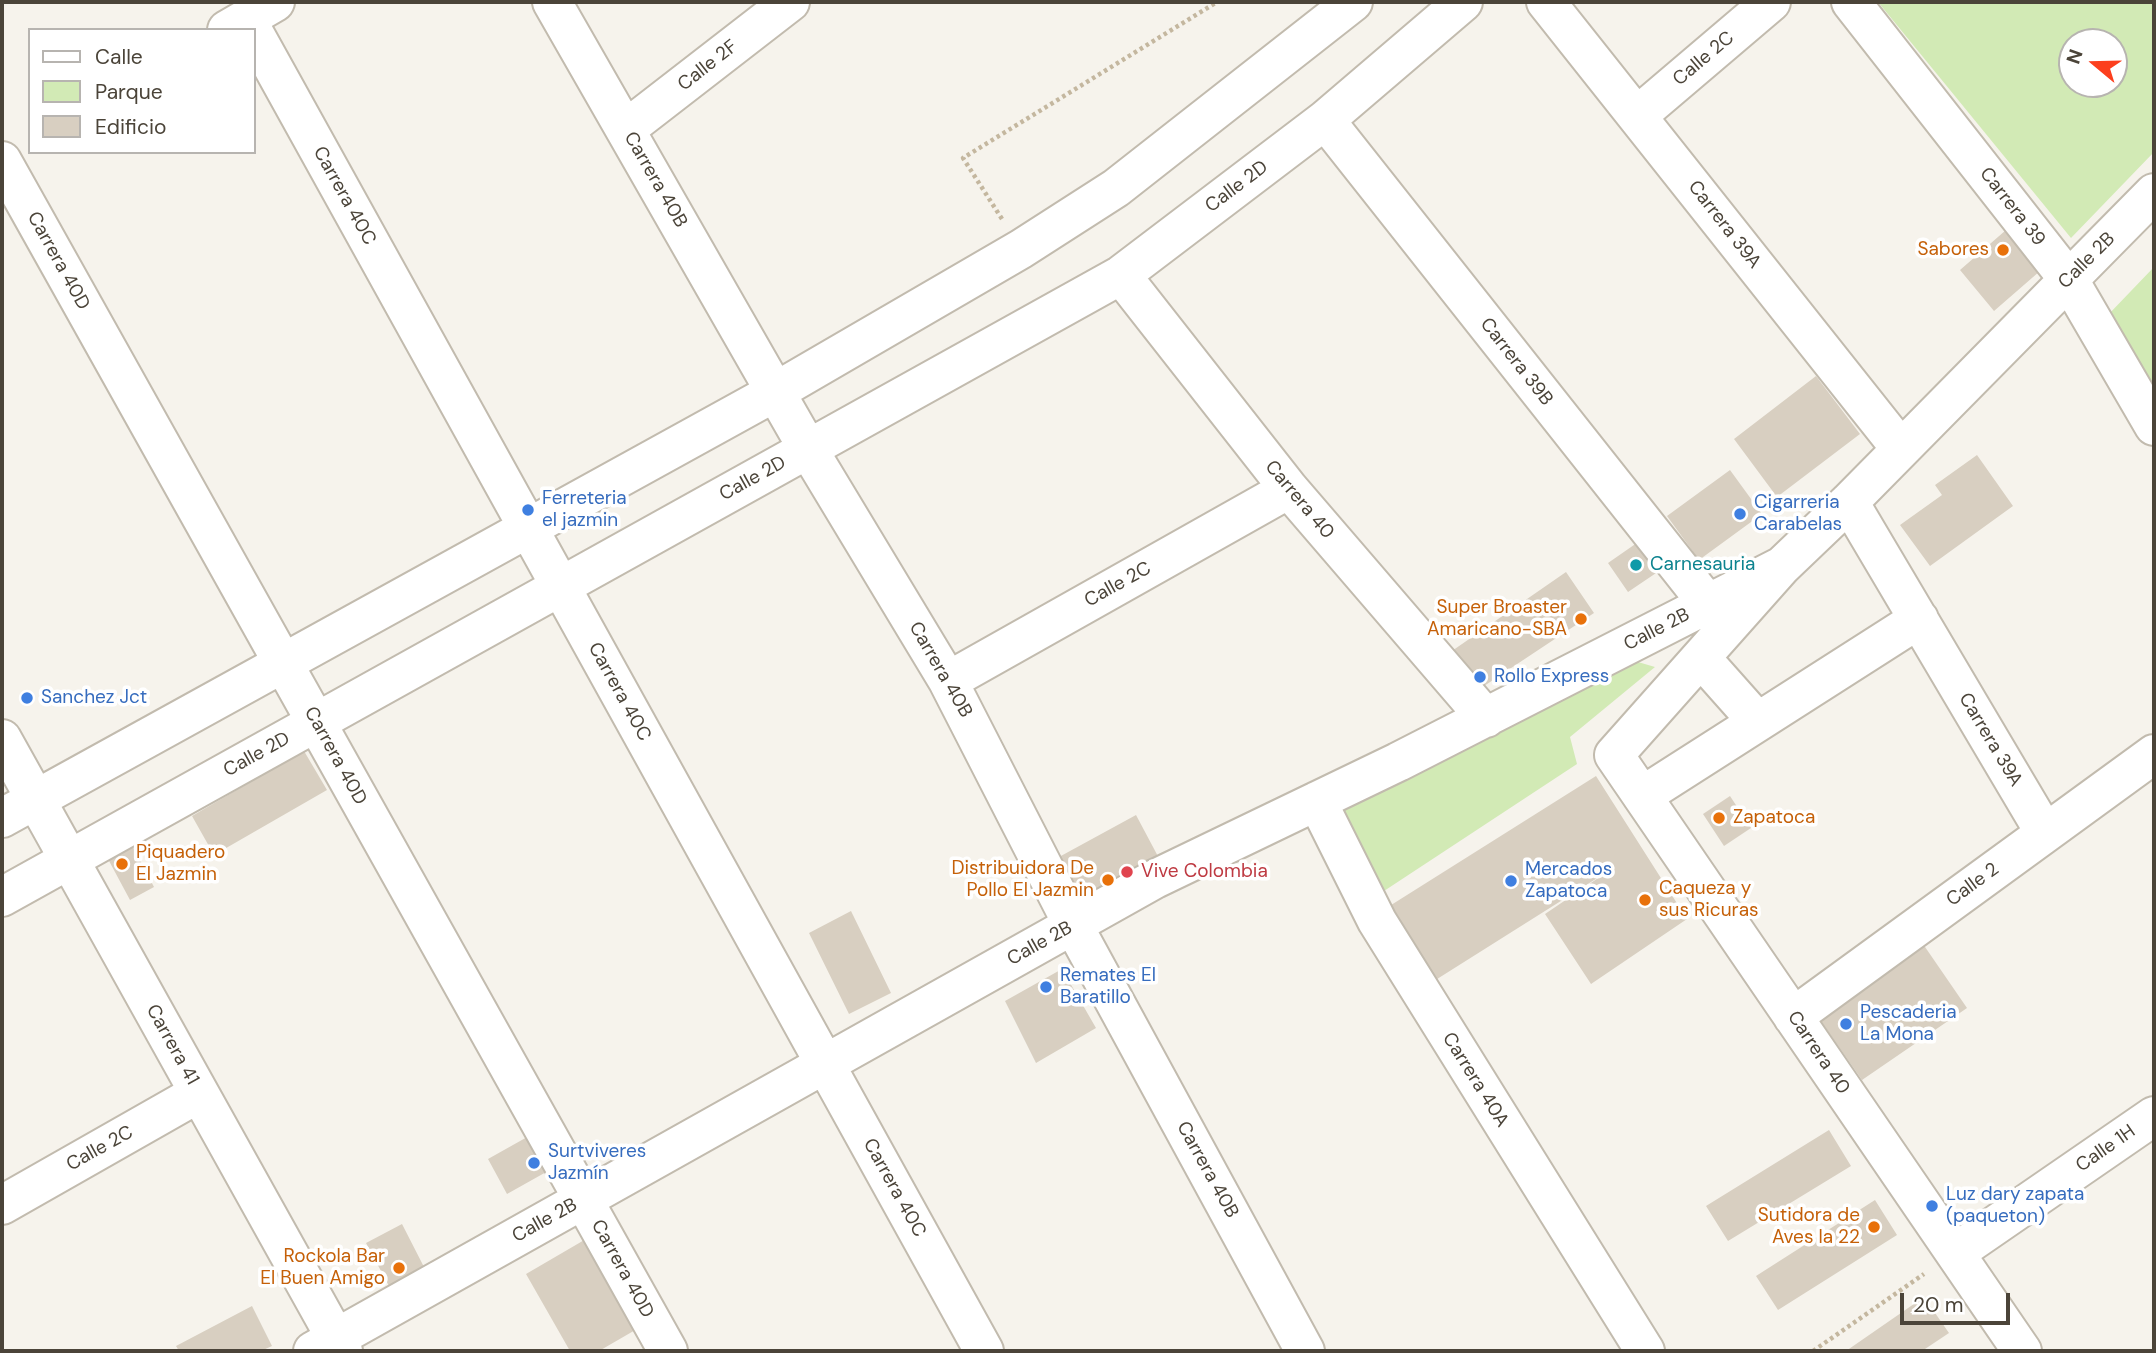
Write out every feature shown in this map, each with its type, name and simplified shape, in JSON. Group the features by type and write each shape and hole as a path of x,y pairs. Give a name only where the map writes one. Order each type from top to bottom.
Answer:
{"street":[{"name":"Carrera 40B","path":"552,2 808,449 948,681 1073,925 1305,1351"},
{"name":"Calle 2F","path":"625,129 790,2"},
{"path":"2,818 775,391 1021,249 1116,188 1353,2"},
{"name":"Calle 2D","path":"2,897 1121,275 1325,120 1463,2"},
{"name":"Carrera 39A","path":"1546,2 1901,449"},
{"name":"Calle 2C","path":"1637,116 1772,2"},
{"name":"Carrera 39","path":"1850,2 2069,280 2154,426"},
{"name":"Carrera 40C","path":"256,32 984,1351"},
{"name":"Carrera 39B","path":"1325,120 1708,604"},
{"path":"2,160 28,144"},
{"name":"Carrera 40D","path":"2,160 668,1351"},
{"name":"Calle 2B","path":"1614,755 1782,566 1849,502 2154,193"},
{"name":"Carrera 40","path":"1121,275 1289,489 1486,718"},
{"name":"Calle 2C","path":"948,681 1289,489"},
{"name":"Carrera 39A","path":"1849,502 2045,833"},
{"name":"Calle 2B","path":"331,1347 583,1200 1155,879 1486,718 1782,566"},
{"path":"1642,796 1919,619"},
{"path":"1700,659 1757,721"},
{"name":"Carrera 41","path":"2,739 199,1093 331,1347"},
{"name":"Calle 2","path":"1793,1017 2154,754"},
{"name":"Carrera 40","path":"1614,755 2022,1351"},
{"name":"Carrera 40A","path":"1317,801 1377,921 1645,1351"},
{"name":"Calle 2C","path":"2,1205 199,1093"},
{"name":"Calle 1H","path":"1955,1253 2154,1116"}],"path":[{"path":"1021,249 962,158 1217,2"},
{"path":"1813,1351 1955,1253"}],"green space":[{"path":"1878,2 2154,2 2154,152 2071,238"},
{"path":"2154,267 2154,392 2107,316"},
{"path":"1638,662 1655,667 1570,737 1577,764 1384,891 1337,807"}],"building":[{"name":"Sabores","path":"2006,230 2040,271 1994,311 1960,270"},
{"path":"1816,376 1860,434 1777,497 1734,439"},
{"path":"1977,455 2013,506 1930,566 1900,525 1942,495 1935,485"},
{"path":"1730,470 1762,514 1699,560 1667,516"},
{"name":"Carnesauria","path":"1644,538 1665,567 1628,592 1608,563"},
{"path":"1566,572 1594,613 1475,692 1449,653"},
{"path":"304,751 327,790 214,855 192,816"},
{"name":"Mercados Zapatoca","path":"1596,776 1687,919 1591,984 1545,914 1610,870 1426,986 1380,912"},
{"path":"1730,796 1751,828 1724,846 1703,814"},
{"path":"1136,815 1161,862 1083,903 1059,857"},
{"path":"133,847 154,887 130,900 108,859"},
{"path":"851,911 891,993 849,1014 809,933"},
{"path":"1923,944 1967,1008 1862,1080 1818,1017"},
{"path":"1062,969 1096,1028 1036,1063 1005,1001"},
{"path":"1829,1130 1851,1166 1728,1241 1706,1206"},
{"path":"529,1136 548,1171 507,1194 488,1159"},
{"path":"1875,1200 1897,1235 1778,1310 1756,1276"},
{"path":"402,1224 424,1267 389,1286 366,1243"},
{"path":"586,1239 637,1329 599,1351 570,1351 526,1274"},
{"path":"1924,1297 1949,1333 1922,1351 1846,1351"},
{"path":"252,1306 272,1346 261,1351 179,1351 176,1346"}],"place":[{"name":"Sabores","path":"2003,250"},
{"name":"Ferreteria el jazmin","path":"528,510"},
{"name":"Cigarreria Carabelas","path":"1740,514"},
{"name":"Carnesauria","path":"1636,565"},
{"name":"Super Broaster Amaricano-SBA","path":"1581,619"},
{"name":"Rollo Express","path":"1480,677"},
{"name":"Sanchez Jct","path":"27,698"},
{"name":"Zapatoca","path":"1719,818"},
{"name":"Piquadero El Jazmin","path":"122,864"},
{"name":"Vive Colombia","path":"1127,872"},
{"name":"Distribuidora De Pollo El Jazmin","path":"1108,880"},
{"name":"Mercados Zapatoca","path":"1511,881"},
{"name":"Caqueza y sus Ricuras","path":"1645,900"},
{"name":"Remates El Baratillo","path":"1046,987"},
{"name":"Pescaderia La Mona","path":"1846,1024"},
{"name":"Surtviveres Jazmín","path":"534,1163"},
{"name":"Luz dary zapata (paqueton)","path":"1932,1206"},
{"name":"Sutidora de Aves la 22","path":"1874,1227"},
{"name":"Rockola Bar El Buen Amigo","path":"399,1268"}]}
